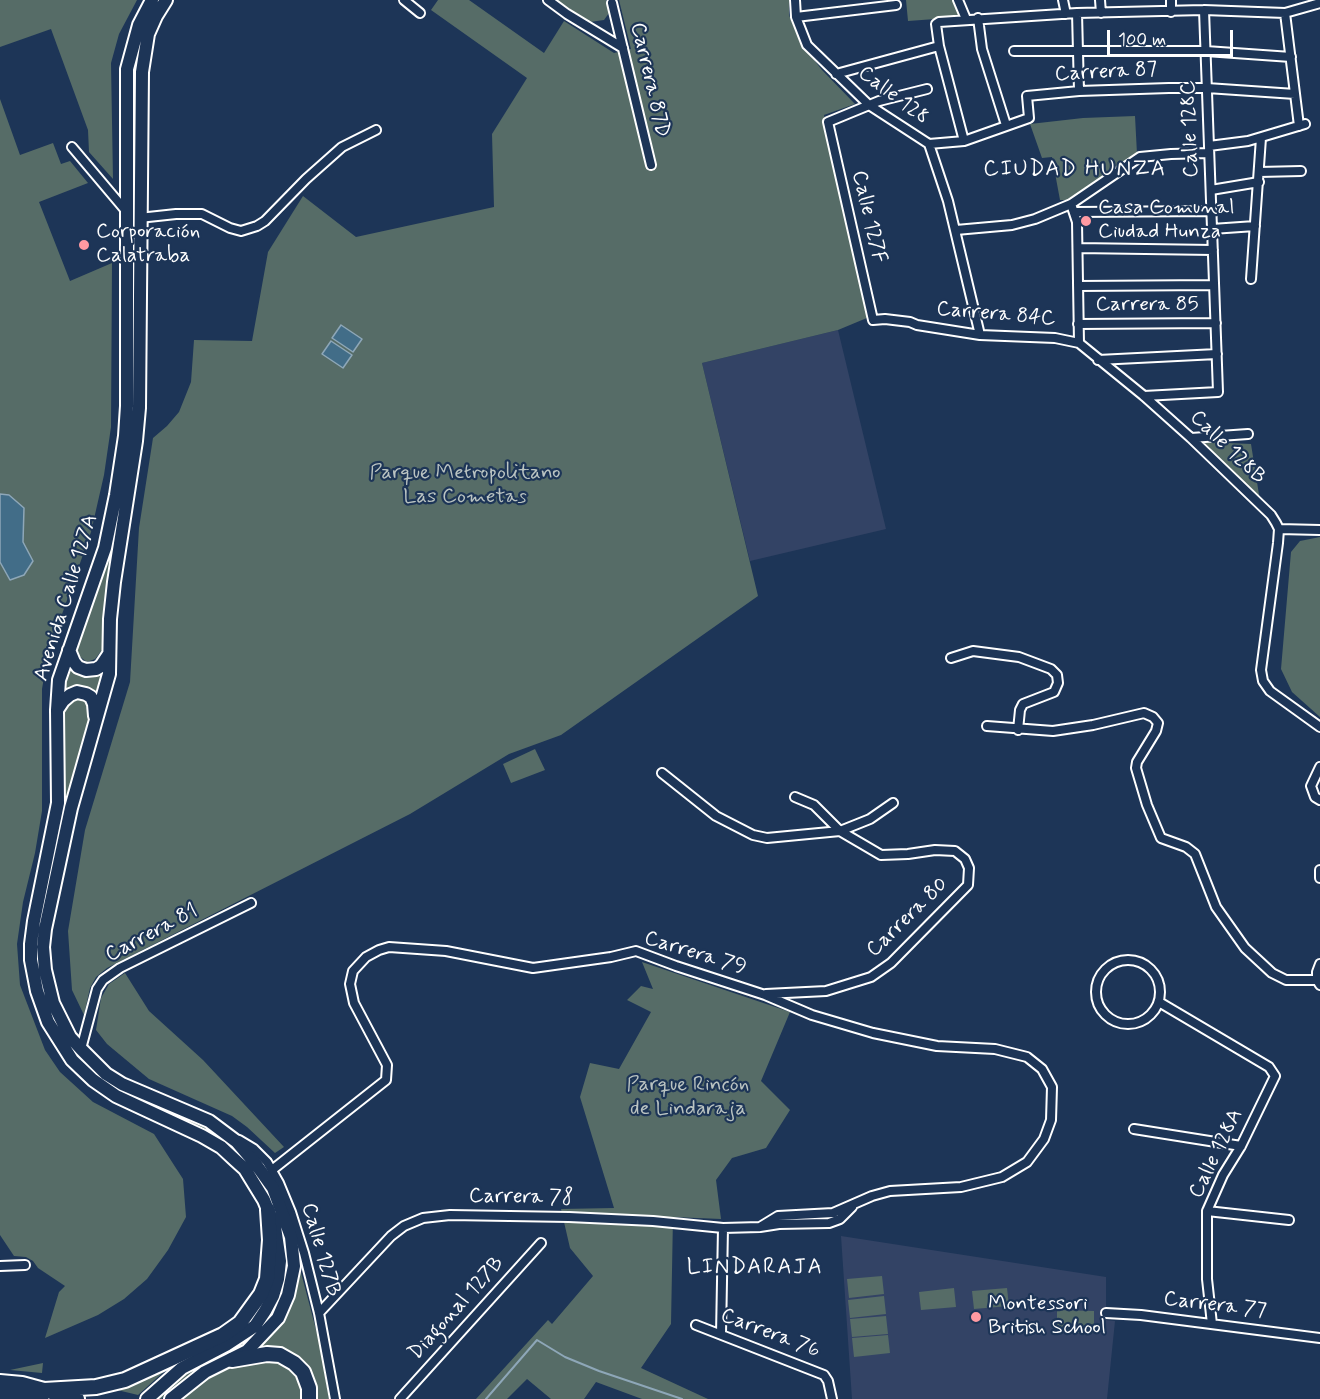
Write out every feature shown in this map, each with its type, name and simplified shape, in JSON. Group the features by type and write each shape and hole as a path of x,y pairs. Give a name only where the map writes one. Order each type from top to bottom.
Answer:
{"highway":[{"path":"0,1393 45,1394 96,1387 125,1380 222,1335 240,1323 261,1294 267,1279 270,1240 268,1210"},
{"path":"232,1360 267,1354 280,1355 294,1363 303,1372 309,1388 309,1399"},
{"path":"0,1382 22,1384 45,1394 77,1399"}],"main road":[{"name":"Avenida Calle 127A","path":"150,1396 182,1368 255,1326 273,1296 280,1261 274,1227 268,1210 254,1182 235,1160 221,1147 105,1089 82,1071 72,1060 48,1022 33,976 31,945 58,803 59,680 105,548 123,458 127,406 127,69 139,25 152,0"},
{"name":"Avenida Calle 127A","path":"166,0 152,24 143,58 138,425 114,582 107,684 71,808 43,947 45,970 53,1003 65,1028 81,1049 106,1074 122,1084 208,1121 228,1135 246,1152 273,1188 291,1237 294,1266 288,1295 279,1318 256,1344 232,1360 193,1379 171,1399"},
{"path":"69,650 78,667 86,670 101,666 110,653"},
{"path":"57,710 70,695 77,692 86,694 91,697 94,704 95,723"}],"street":[{"path":"404,0 420,13"},
{"path":"549,0 567,14 623,48"},
{"name":"Calle 128","path":"795,0 796,17 807,45 869,105 929,144 956,230 980,334"},
{"path":"958,0 966,19"},
{"path":"1063,0 1065,14"},
{"path":"1100,0 1101,13"},
{"path":"1171,0 1171,12"},
{"path":"1300,0 1304,9"},
{"name":"Carrera 87D","path":"612,3 651,165"},
{"path":"964,141 939,46 937,23 978,18 1077,13 1204,10 1286,13 1320,3"},
{"path":"796,17 896,5"},
{"name":"Calle 128C","path":"1144,396 1218,392 1204,10"},
{"path":"1077,13 1079,91"},
{"path":"1073,208 1140,157 1209,149 1261,138 1302,125 1295,94 1286,13"},
{"path":"929,144 964,141 1006,125 982,49 978,18"},
{"path":"836,74 939,46"},
{"path":"1014,51 1206,51 1291,57"},
{"name":"Carrera 87","path":"1006,125 1029,118 1027,96 1079,91 1207,88 1295,94"},
{"path":"869,105 927,89"},
{"name":"Calle 127F","path":"869,105 828,122 873,320"},
{"path":"72,147 127,212 142,219 176,214 202,214 240,231 265,221 306,179 342,147 376,130"},
{"path":"1251,279 1261,138"},
{"path":"1259,172 1301,171"},
{"path":"1211,190 1259,182"},
{"path":"1073,208 1078,248 1079,343"},
{"path":"956,230 1023,223 1073,208 1212,211"},
{"path":"1212,229 1255,226"},
{"path":"1078,248 1213,250"},
{"path":"1078,286 1214,285"},
{"name":"Carrera 84C","path":"873,320 885,319 980,334 1055,338 1079,343"},
{"name":"Carrera 85","path":"1078,324 1216,323"},
{"name":"Calle 128B","path":"1079,343 1191,438 1271,515 1279,529"},
{"path":"1098,360 1217,354"},
{"path":"1191,438 1248,434"},
{"path":"1320,530 1279,529 1261,670 1263,681 1270,691 1320,727"},
{"path":"951,658 973,651 1019,657 1051,669 1057,675 1058,683 1054,692 1023,704 1020,710 1018,730"},
{"path":"987,726 1018,730 1071,730 1144,713 1153,717 1158,723 1156,731 1137,762 1136,768 1147,805 1161,838 1186,847 1195,854 1216,907 1245,948 1272,973 1286,980 1319,983 1320,964"},
{"path":"1320,766 1311,786 1315,797 1320,800"},
{"path":"662,773 716,816 753,835 767,838 840,831 870,819 893,803"},
{"name":"Carrera 80","path":"765,994 826,991 871,977 891,963 968,885 969,868 965,860 955,851 935,850 881,855 840,831 814,805 795,797"},
{"path":"1320,870 1320,878"},
{"name":"Carrera 81","path":"81,1049 97,989 103,980 120,968 251,903"},
{"name":"Carrera 79","path":"272,1170 386,1080 388,1070 386,1060 350,993 353,971 372,953 389,947 446,951 533,968 611,957 636,951 765,994 793,1009 873,1033 937,1046 994,1049 1027,1056"},
{"path":"1123,960 1140,962 1155,974 1159,983 1159,1002 1147,1018 1137,1023 1116,1022 1101,1008 1096,987 1106,969 1114,963 1123,960"},
{"name":"Calle 128A","path":"1159,1002 1269,1067 1275,1076 1241,1146 1223,1175 1207,1211 1207,1279 1212,1324"},
{"name":"Carrera 78","path":"320,1313 391,1236 404,1226 423,1218 450,1215 569,1217 653,1221 723,1228 829,1223 834,1217 872,1196 890,1191 961,1187 981,1184 1002,1177 1027,1162 1044,1139 1051,1120 1052,1087 1042,1069 1027,1056"},
{"path":"1134,1129 1241,1146"},
{"name":"Calle 127B","path":"228,1135 254,1149 272,1170 284,1194 298,1233 320,1313 335,1399"},
{"path":"1207,1211 1289,1220"},
{"path":"721,1334 723,1228"},
{"name":"Diagonal 127B","path":"399,1399 541,1243"},
{"path":"0,1266 25,1265"},
{"name":"Carrera 77","path":"1106,1313 1320,1338"},
{"name":"Carrera 76","path":"696,1325 824,1375 828,1381 832,1399"}],"shaded area":[{"path":"341,325 362,339 353,352 332,338"},
{"path":"838,330 886,529 750,561 702,363"},
{"path":"331,341 352,355 343,368 322,354"},
{"path":"0,494 9,495 24,508 23,542 33,561 24,575 10,580 0,562"},
{"name":"Montessori British School","path":"841,1236 1106,1277 1106,1320 1115,1321 1107,1399 852,1399"}],"green space":[{"path":"0,0 137,0 119,34 111,63 113,179 89,152 88,130 51,29 0,47"},
{"name":"Parque Metropolitano Las Cometas","path":"438,0 469,0 544,53 564,21 614,53 631,49 619,0 789,0 789,15 800,42 822,70 855,104 824,115 874,315 838,330 702,363 758,596 561,735 509,754 410,814 107,968 96,977 90,988 84,1015 72,990 68,931 85,830 130,682 139,528 153,438 179,412 191,382 194,340 252,341 268,252 303,196 356,237 494,207 492,134 527,78 431,10"},
{"path":"556,0 606,0 609,13 604,20 590,22 582,19"},
{"path":"906,0 956,0 963,17 908,21"},
{"path":"0,99 20,155 53,143 61,164 70,161 88,183 39,202 70,281 112,263 111,427 104,475 91,532 48,654 42,689 42,811 23,902 17,944 20,985 45,1050 60,1072 93,1102 154,1134 183,1179 186,1217 168,1250 147,1279 124,1299 98,1315 45,1338 59,1292 65,1286 38,1268 33,1261 26,1257 14,1256 0,1235"},
{"path":"1135,116 1137,154 1070,200 1060,200 1052,157 1042,158 1030,124 1083,118"},
{"path":"1204,442 1251,444 1260,501"},
{"path":"130,449 111,555 102,650 95,659 87,662 79,656 76,647"},
{"path":"1320,537 1320,717 1292,692 1281,669 1291,552 1300,541"},
{"path":"69,662 105,668 98,701 62,695"},
{"path":"75,698 86,700 90,704 92,718 64,808 41,919 38,946 46,997 56,1022 69,1044 86,1064 128,1096 208,1128 242,1154 271,1194 283,1225 289,1257 284,1290 270,1319 251,1340 189,1376 161,1399 156,1398 187,1372 229,1349 281,1289 285,1273 285,1257 276,1209 240,1156 218,1138 193,1124 126,1097 84,1066 67,1046 53,1023 37,972 35,946 62,711 65,705"},
{"path":"535,749 545,770 511,783 503,764"},
{"name":"Parque Rincón de Lindaraja","path":"642,962 790,1012 761,1081 790,1110 766,1148 732,1158 716,1180 721,1219 673,1217 671,1324 641,1368 708,1399 642,1399 596,1382 584,1399 551,1399 527,1379 507,1399 476,1399 548,1320 552,1324 593,1276 570,1248 561,1209 614,1208 580,1097 590,1063 619,1069 651,1012 627,1000 641,986 653,989"},
{"path":"125,973 149,1011 203,1060 284,1147 275,1153 232,1116 149,1079 107,1044 96,1030 101,998 109,984"},
{"path":"299,1265 319,1341 329,1399 313,1399 309,1377 257,1350 280,1325"},
{"path":"882,1276 884,1294 849,1298 847,1279"},
{"path":"954,1288 956,1307 921,1310 919,1292"},
{"path":"1007,1288 1009,1306 974,1309 972,1291"},
{"path":"884,1296 886,1314 850,1318 848,1300"},
{"path":"1057,1310 1094,1311 1094,1333 1057,1333"},
{"path":"886,1316 888,1334 852,1337 850,1319"},
{"path":"888,1335 890,1353 854,1357 852,1338"},
{"path":"273,1359 290,1365 302,1382 305,1399 177,1399 183,1391 233,1366"},
{"path":"43,1363 42,1373 10,1370"},
{"path":"168,1368 138,1395 113,1389"}],"waterway":[{"path":"486,1399 537,1340 565,1357 599,1371 682,1399"}],"place":[{"name":"Casa Comunal Ciudad Hunza","path":"1086,221"},
{"name":"Corporación Calatraba","path":"84,245"},
{"name":"Montessori British School","path":"976,1317"}],"district":[{"name":"CIUDAD HUNZA","path":"1075,170"},
{"name":"LINDARAJA","path":"755,1268"}]}
